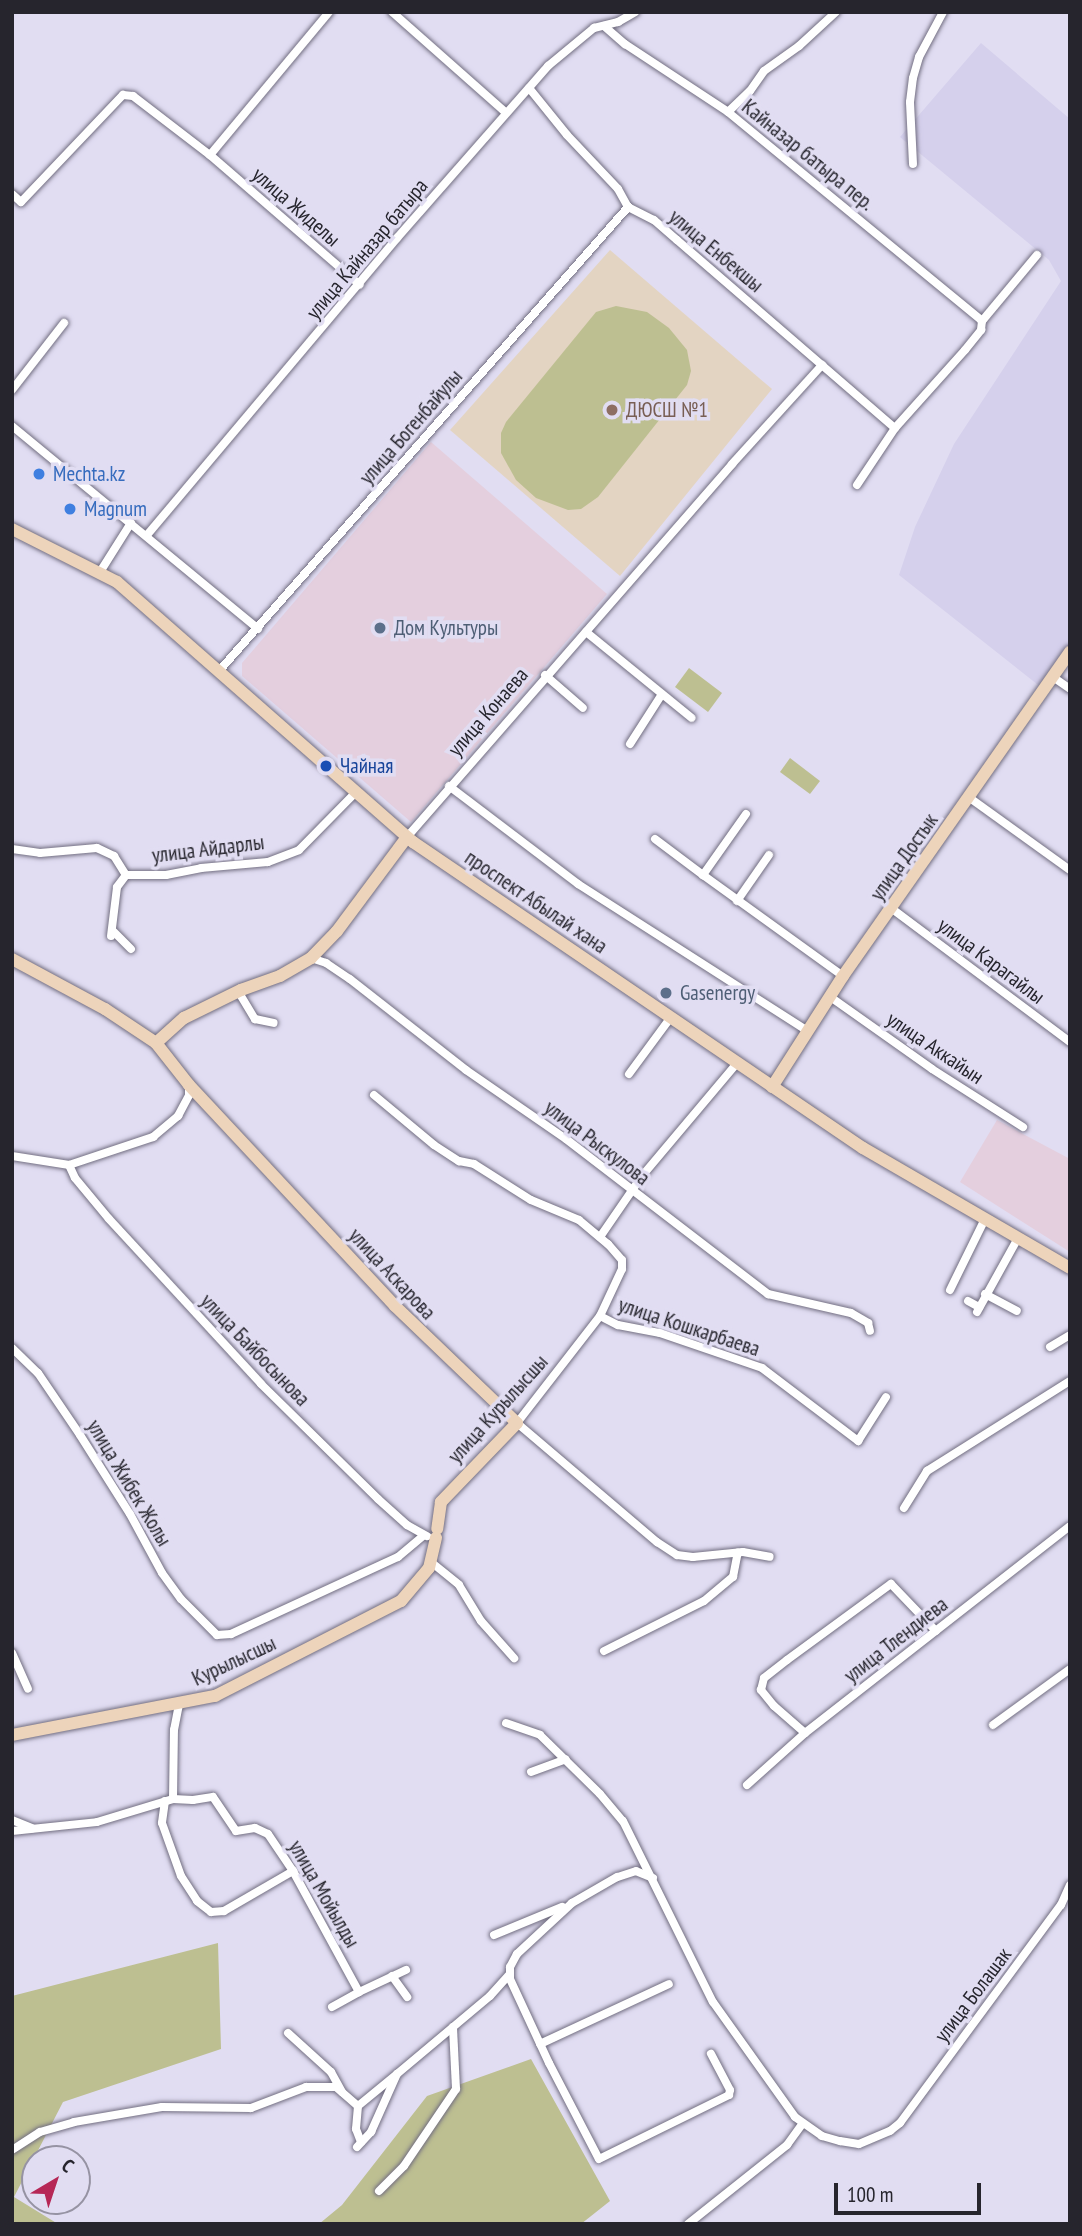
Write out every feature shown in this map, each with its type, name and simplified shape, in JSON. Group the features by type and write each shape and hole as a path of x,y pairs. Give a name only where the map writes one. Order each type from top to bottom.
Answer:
{"street":[{"path":"210,155 330,12"},
{"path":"392,12 506,113"},
{"name":"улица Кайназар батыра","path":"147,535 529,88 572,44 594,28 635,12"},
{"path":"728,112 750,91 764,71 799,46 836,12"},
{"path":"912,164 910,102 913,78 919,57 943,12"},
{"name":"Кайназар батыра пер.","path":"604,26 625,44 728,112 982,321"},
{"name":"улица Енбекшы","path":"529,88 567,135 618,189 628,207 654,220 895,428"},
{"name":"улица Жиделы","path":"12,194 21,202 123,95 142,100 360,285"},
{"name":"улица Богенбайулы","path":"219,671 628,207"},
{"path":"857,485 895,428 965,350 981,330 982,321 1037,255"},
{"path":"12,390 64,323"},
{"name":"улица Конаева","path":"156,1043 184,1018 238,991 280,976 311,958 337,930 449,786 822,365"},
{"path":"12,426 258,629"},
{"path":"100,572 131,523"},
{"name":"проспект Абылай хана","path":"12,529 117,582 407,837 863,1148 1070,1268"},
{"path":"586,632 692,718"},
{"name":"улица Достык","path":"772,1087 806,1030 1070,652"},
{"path":"545,676 583,708"},
{"path":"1053,677 1070,689"},
{"path":"630,744 662,694"},
{"path":"449,786 578,884 806,1030"},
{"name":"улица Айдарлы","path":"12,849 40,853 97,848 114,856 126,875 166,875 201,868 268,862 299,850 356,792"},
{"path":"970,798 1070,870"},
{"path":"703,875 746,814"},
{"path":"655,839 843,976"},
{"path":"737,901 769,855"},
{"path":"126,875 117,887 113,934 131,949"},
{"name":"улица Карагайлы","path":"891,908 1070,1042"},
{"name":"улица Рыскулова","path":"311,958 327,963 350,979 466,1070 634,1189 641,1199 768,1294 851,1313 868,1323 870,1331"},
{"name":"улица Аскарова","path":"12,959 106,1009 156,1043 189,1085 395,1307 517,1423 677,1555 693,1558 738,1552 770,1557"},
{"path":"238,991 255,1019 274,1023"},
{"name":"улица Аккайын","path":"830,996 932,1069 1023,1127"},
{"path":"629,1074 671,1017"},
{"path":"373,1094 434,1145 459,1160 474,1164 531,1200 565,1213 600,1237 634,1189 737,1063"},
{"path":"12,1156 69,1165 153,1137 178,1116 189,1095 189,1085"},
{"name":"улица Байбосынова","path":"69,1165 75,1178 109,1219 242,1364 378,1499 432,1534"},
{"path":"950,1290 985,1219"},
{"name":"улица Курылысшы","path":"415,1587 431,1562 432,1534 441,1502 517,1423 600,1316 622,1269 622,1260 600,1237"},
{"path":"968,1301 978,1310 1017,1238"},
{"path":"985,1294 1017,1311"},
{"name":"улица Кошкарбаева","path":"600,1316 618,1325 660,1333 762,1368 858,1441 886,1397"},
{"path":"1050,1347 1070,1335"},
{"name":"улица Жибек Жолы","path":"12,1348 38,1373 66,1414 130,1514 162,1573 181,1599 217,1635 231,1633 398,1557 432,1534"},
{"path":"904,1508 927,1471 1070,1381"},
{"name":"улица Тлендиева","path":"747,1785 804,1733 1070,1526"},
{"path":"604,1651 693,1608 721,1589 733,1577 738,1552"},
{"path":"431,1562 459,1585 481,1621 514,1658"},
{"path":"804,1733 774,1706 761,1690 764,1678 787,1660 891,1584 936,1631"},
{"name":"Курылысшы","path":"12,1735 215,1696 401,1601 415,1587"},
{"path":"12,1653 28,1689"},
{"path":"993,1725 1070,1669"},
{"path":"179,1705 174,1730 169,1800 162,1822 181,1876 197,1901 211,1912 224,1911 293,1871"},
{"path":"506,1723 540,1735 623,1821 713,2002 771,2086 803,2123 788,2145 688,2224"},
{"path":"531,1772 566,1759"},
{"name":"улица Мойылды","path":"169,1800 217,1799 236,1831 255,1828 268,1834 293,1871 359,1992"},
{"path":"12,1831 97,1822 169,1800"},
{"path":"12,1820 32,1828"},
{"path":"494,1935 572,1903 617,1877 636,1871 653,1878"},
{"name":"улица Болашак","path":"803,2123 822,2136 859,2144 890,2132 900,2123 1061,1905 1070,1885"},
{"path":"397,2074 370,2132 359,2144 356,2129 358,2106 500,1987 509,1975 517,1954 572,1903"},
{"path":"332,2007 406,1970"},
{"path":"509,1975 540,2044 599,2159 729,2095 730,2090 711,2054"},
{"path":"392,1976 407,1997"},
{"path":"540,2044 669,1984"},
{"path":"379,2190 404,2166 456,2090 453,2026"},
{"path":"288,2033 331,2072 342,2092 358,2106"},
{"path":"12,2150 40,2132 74,2122 162,2107 251,2108 306,2087 323,2085 342,2092"}],"shaded area":[{"path":"981,43 1070,119 1070,647 1042,688 899,575 915,527 954,444 1061,281 1049,260 900,137"},
{"name":"ДЮСШ №1","path":"610,250 772,389 620,576 450,430"},
{"path":"431,442 607,594 411,822 242,676 242,663"},
{"path":"997,1120 1070,1159 1070,1252 960,1182"}],"green space":[{"path":"616,306 647,312 669,328 687,350 691,371 687,385 598,497 581,509 568,510 536,498 516,480 501,453 501,433 506,422 596,312"},
{"path":"689,668 722,693 708,712 675,687"},
{"path":"790,758 820,781 810,794 780,772"},
{"path":"218,1943 221,2049 63,2102 41,2145 21,2145 21,2183 14,2197 21,2201 21,2215 43,2215 58,2224 12,2224 12,1996"},
{"path":"531,2059 610,2201 581,2224 319,2224 342,2205 427,2096"}],"place":[{"name":"ДЮСШ №1","path":"612,410"},
{"name":"Mechta.kz","path":"39,474"},
{"name":"Magnum","path":"70,509"},
{"name":"Дом Культуры","path":"380,628"},
{"name":"Чайная","path":"326,766"},
{"name":"Gasenergy","path":"666,993"}]}
